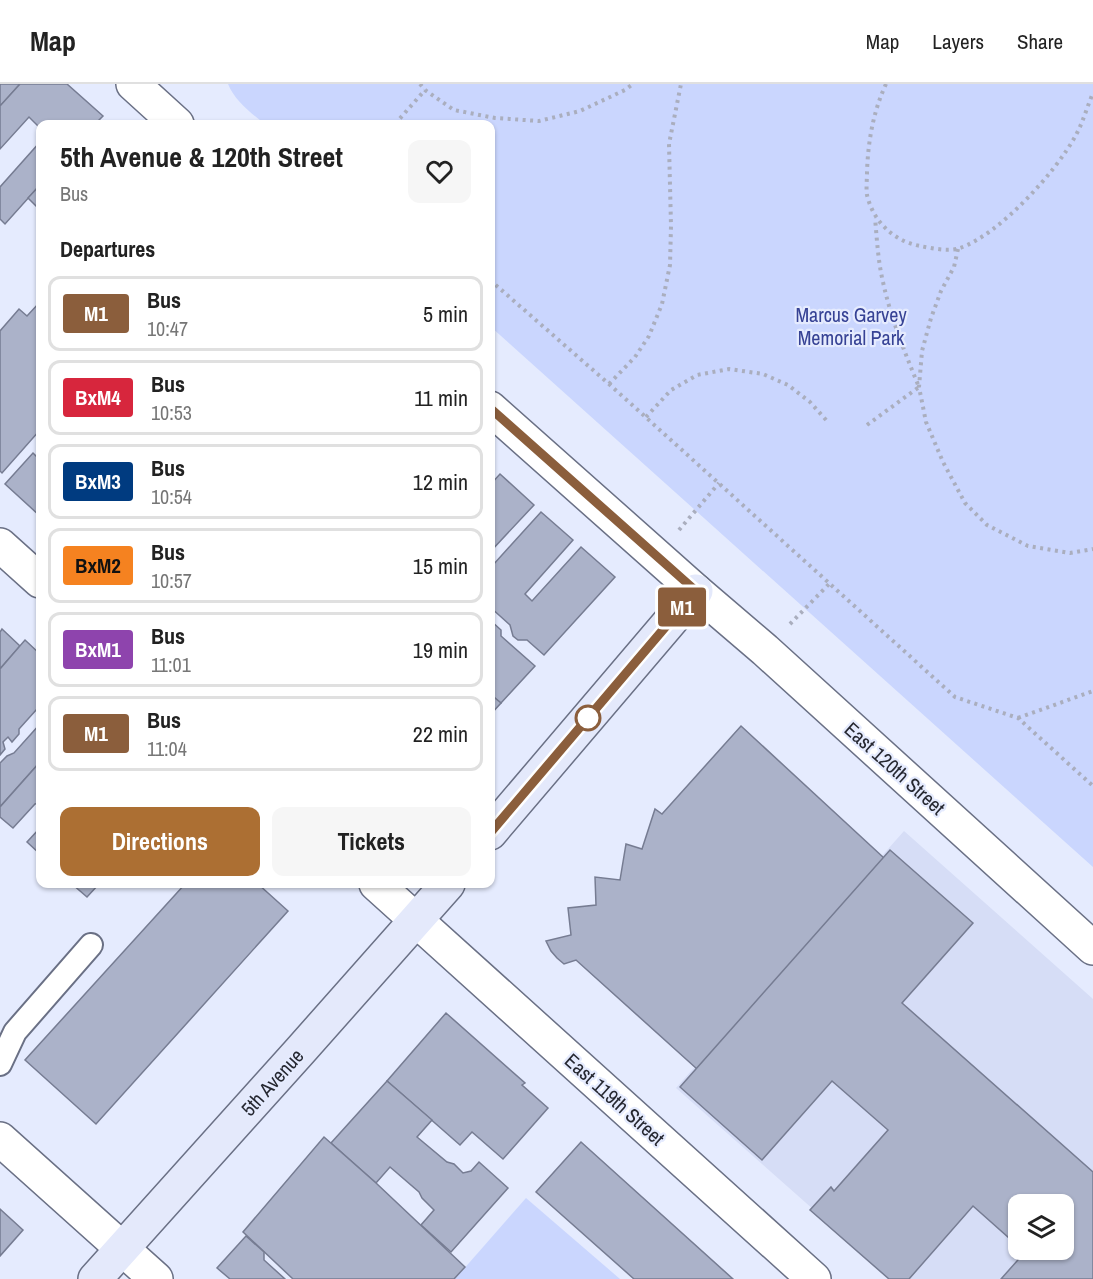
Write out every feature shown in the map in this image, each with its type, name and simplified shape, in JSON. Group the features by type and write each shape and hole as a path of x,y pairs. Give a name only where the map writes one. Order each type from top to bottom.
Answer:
{"main road":[{"path":"495,827 696,591"},
{"name":"5th Avenue","path":"95,1279 445,888"}],"street":[{"path":"133,84 173,120"},
{"name":"East 120th Street","path":"495,412 765,650 1093,948"},
{"path":"0,545 36,577"},
{"name":"East 119th Street","path":"381,888 814,1279"},
{"path":"0,1139 156,1279"}],"lane":[{"path":"0,1064 15,1032 91,945"}],"path":[{"path":"420,84 454,110 495,118 539,121 580,111 633,84"},
{"path":"609,384 634,357 649,336 662,304 670,265 669,144 681,84"},
{"path":"886,84 878,100 871,128 867,161 867,194 875,217 877,249 883,283 899,337 919,387 926,422 943,462 965,503 987,525 1028,546 1070,553 1093,549"},
{"path":"399,120 425,90"},
{"path":"875,217 892,235 913,245 937,249 958,249 979,239 1008,217 1056,166 1076,135 1093,93"},
{"path":"1088,104 1093,108"},
{"path":"867,425 919,387 922,351 931,318 941,291 954,267 958,249"},
{"path":"495,284 646,417 955,697 1018,718 1093,786"},
{"path":"646,417 671,390 697,375 729,369 763,374 788,385 810,402 827,421"},
{"path":"679,530 719,483"},
{"path":"790,624 830,583"},
{"path":"1018,718 1093,691"}],"shaded area":[{"path":"904,831 1093,999 1093,1279 892,1279 676,1088"}],"green space":[{"name":"Marcus Garvey Memorial Park","path":"228,84 1093,84 1093,867 495,331 495,120 260,120 239,101"},
{"path":"526,1198 620,1279 455,1279"}],"building":[{"path":"0,84 20,84 0,106"},
{"path":"20,84 67,84 103,116 99,120 36,120 36,124 29,117 0,149 0,106"},
{"path":"36,146 36,189 5,224 0,219 0,187"},
{"path":"36,189 36,206 28,198"},
{"path":"36,306 36,435 2,473 0,471 0,331 19,309 27,316"},
{"path":"33,453 36,456 36,512 5,484"},
{"path":"500,474 534,505 495,547 495,480"},
{"path":"541,512 573,540 525,594 532,601 581,547 615,577 544,655 527,640 518,640 513,636 510,625 495,612 495,563"},
{"path":"495,625 501,630 501,636 535,666 501,703 495,698"},
{"path":"2,629 20,646 0,669 0,632"},
{"path":"25,640 36,650 36,710 19,729 19,734 12,742 8,737 3,742 5,749 0,755 0,669"},
{"path":"495,698 501,703 495,710"},
{"path":"741,726 884,858 697,1069 576,960 564,964 551,951 546,941 571,935 568,908 596,905 595,877 620,880 626,844 642,849 655,809 662,814"},
{"path":"36,728 36,766 0,807 0,763 14,753"},
{"path":"36,766 36,804 13,828 0,817 0,807"},
{"path":"36,832 36,850 27,842"},
{"path":"890,850 973,923 902,1003 1093,1172 1093,1279 1001,1279 1018,1260 1074,1260 1074,1194 1008,1194 1008,1237 973,1206 909,1279 889,1279 810,1210 831,1187 834,1191 888,1130 832,1081 762,1160 680,1087"},
{"path":"77,888 95,888 87,897"},
{"path":"181,888 262,888 288,911 96,1124 25,1060"},
{"path":"446,1013 525,1083 522,1085 548,1108 503,1159 472,1132 460,1145 387,1081"},
{"path":"387,1081 432,1120 417,1137 463,1173 471,1171 479,1162 508,1188 451,1252 421,1225 434,1210 419,1192 390,1167 376,1183 331,1143"},
{"path":"324,1137 465,1267 454,1279 293,1279 243,1232"},
{"path":"581,1142 733,1279 634,1279 536,1192"},
{"path":"0,1209 23,1230 0,1256"},
{"path":"246,1236 264,1252 264,1260 285,1279 230,1279 217,1268"}],"bus line":[{"name":"M1","path":"495,412 696,591 495,827"}]}
